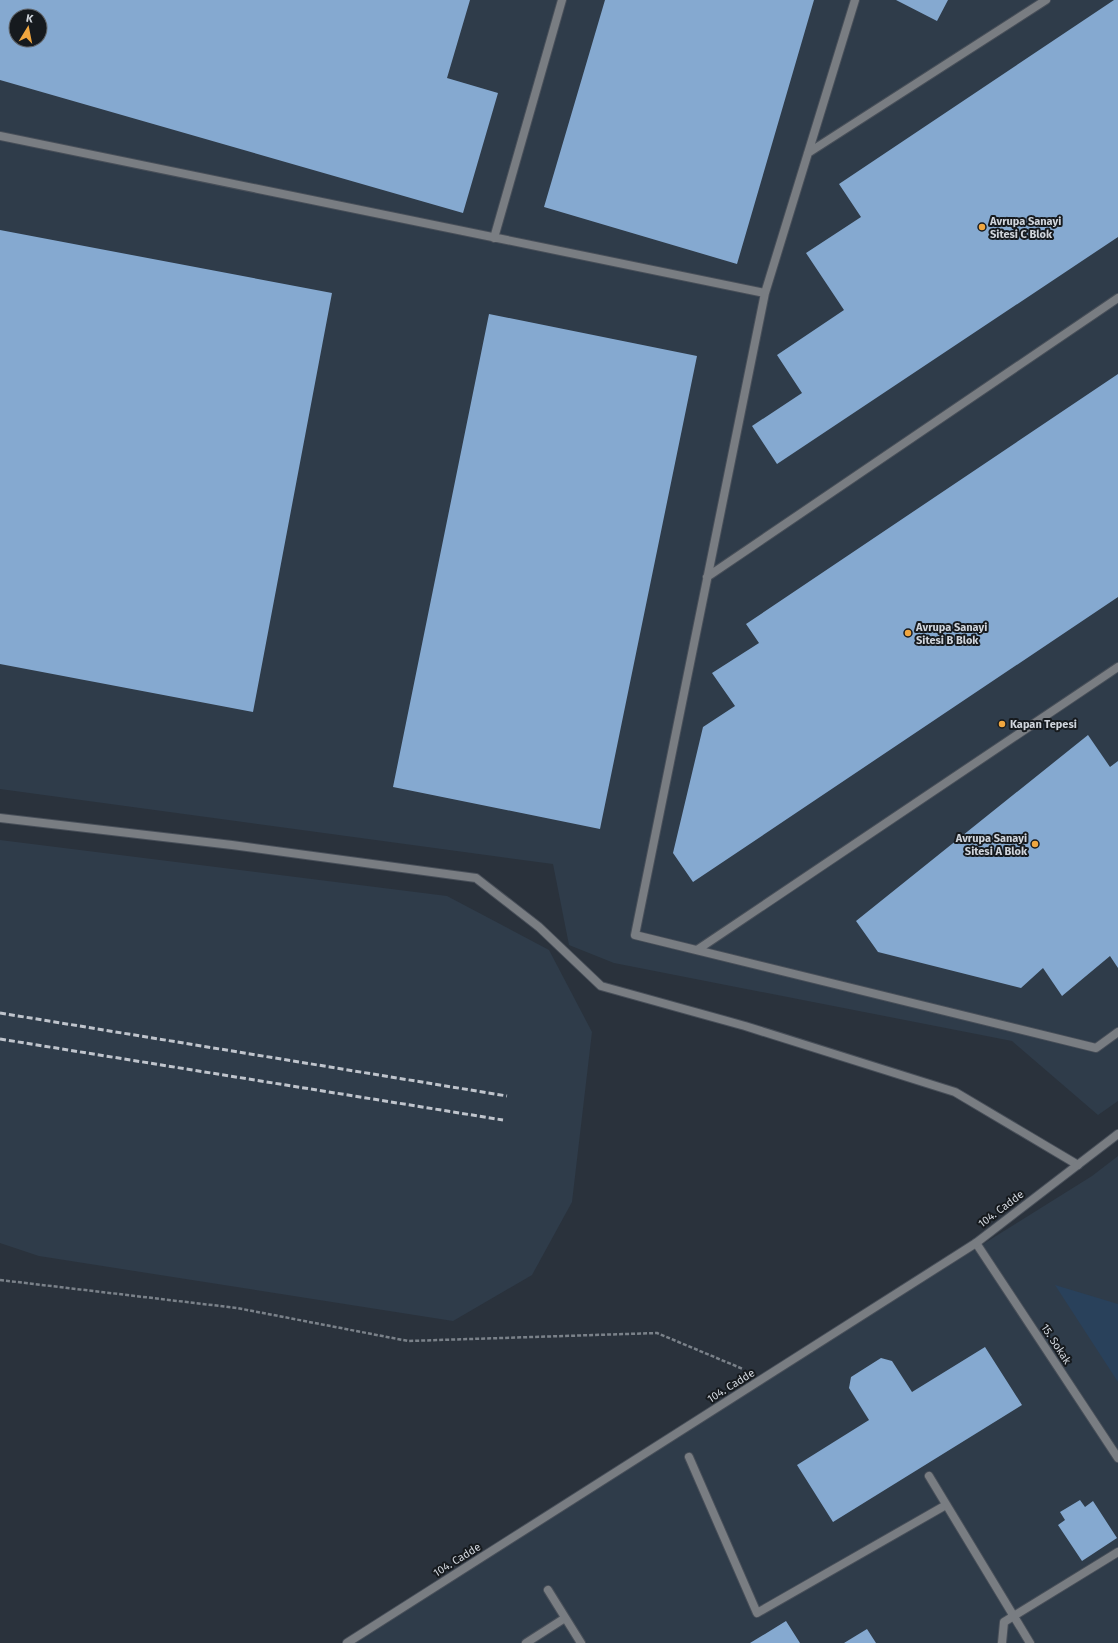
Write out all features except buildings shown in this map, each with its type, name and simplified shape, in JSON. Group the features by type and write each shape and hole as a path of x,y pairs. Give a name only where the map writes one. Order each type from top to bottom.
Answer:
{"street":[{"path":"494,238 562,0"},
{"path":"855,0 765,293 635,935 1096,1048 1118,1032"},
{"path":"808,153 1046,0"},
{"path":"0,136 765,293"},
{"path":"707,577 1118,298"},
{"path":"697,950 1118,667"},
{"path":"0,818 232,845 476,878 539,928 601,986 745,1026 955,1092 1078,1165"},
{"name":"104. Cadde","path":"347,1643 976,1243 1118,1134"},
{"name":"15. Sokak","path":"976,1243 1118,1458"},
{"path":"689,1457 757,1613 946,1505"},
{"path":"929,1476 1030,1643"},
{"path":"1002,1643 1004,1622 1118,1552"},
{"path":"548,1590 581,1643"},
{"path":"526,1643 565,1618"}],"path":[{"path":"0,1280 237,1308 408,1341 656,1333 764,1378"}],"shaded area":[{"path":"0,0 1118,0 1118,1101 1098,1115 1012,1041 614,963 569,945 553,864 0,789"},
{"path":"0,840 447,896 549,950 592,1032 572,1202 532,1275 453,1321 39,1256 0,1243"},
{"path":"1118,1156 1118,1643 345,1643 1092,1176"},
{"path":"1055,1285 1118,1304 1118,1382"}],"railway":[{"path":"0,1013 507,1096"},
{"path":"0,1039 503,1120"}],"place":[{"name":"Avrupa Sanayi Sitesi C Blok","path":"982,227"},
{"name":"Avrupa Sanayi Sitesi B Blok","path":"908,633"},
{"name":"Kapan Tepesi","path":"1002,724"},
{"name":"Avrupa Sanayi Sitesi A Blok","path":"1035,844"}]}
